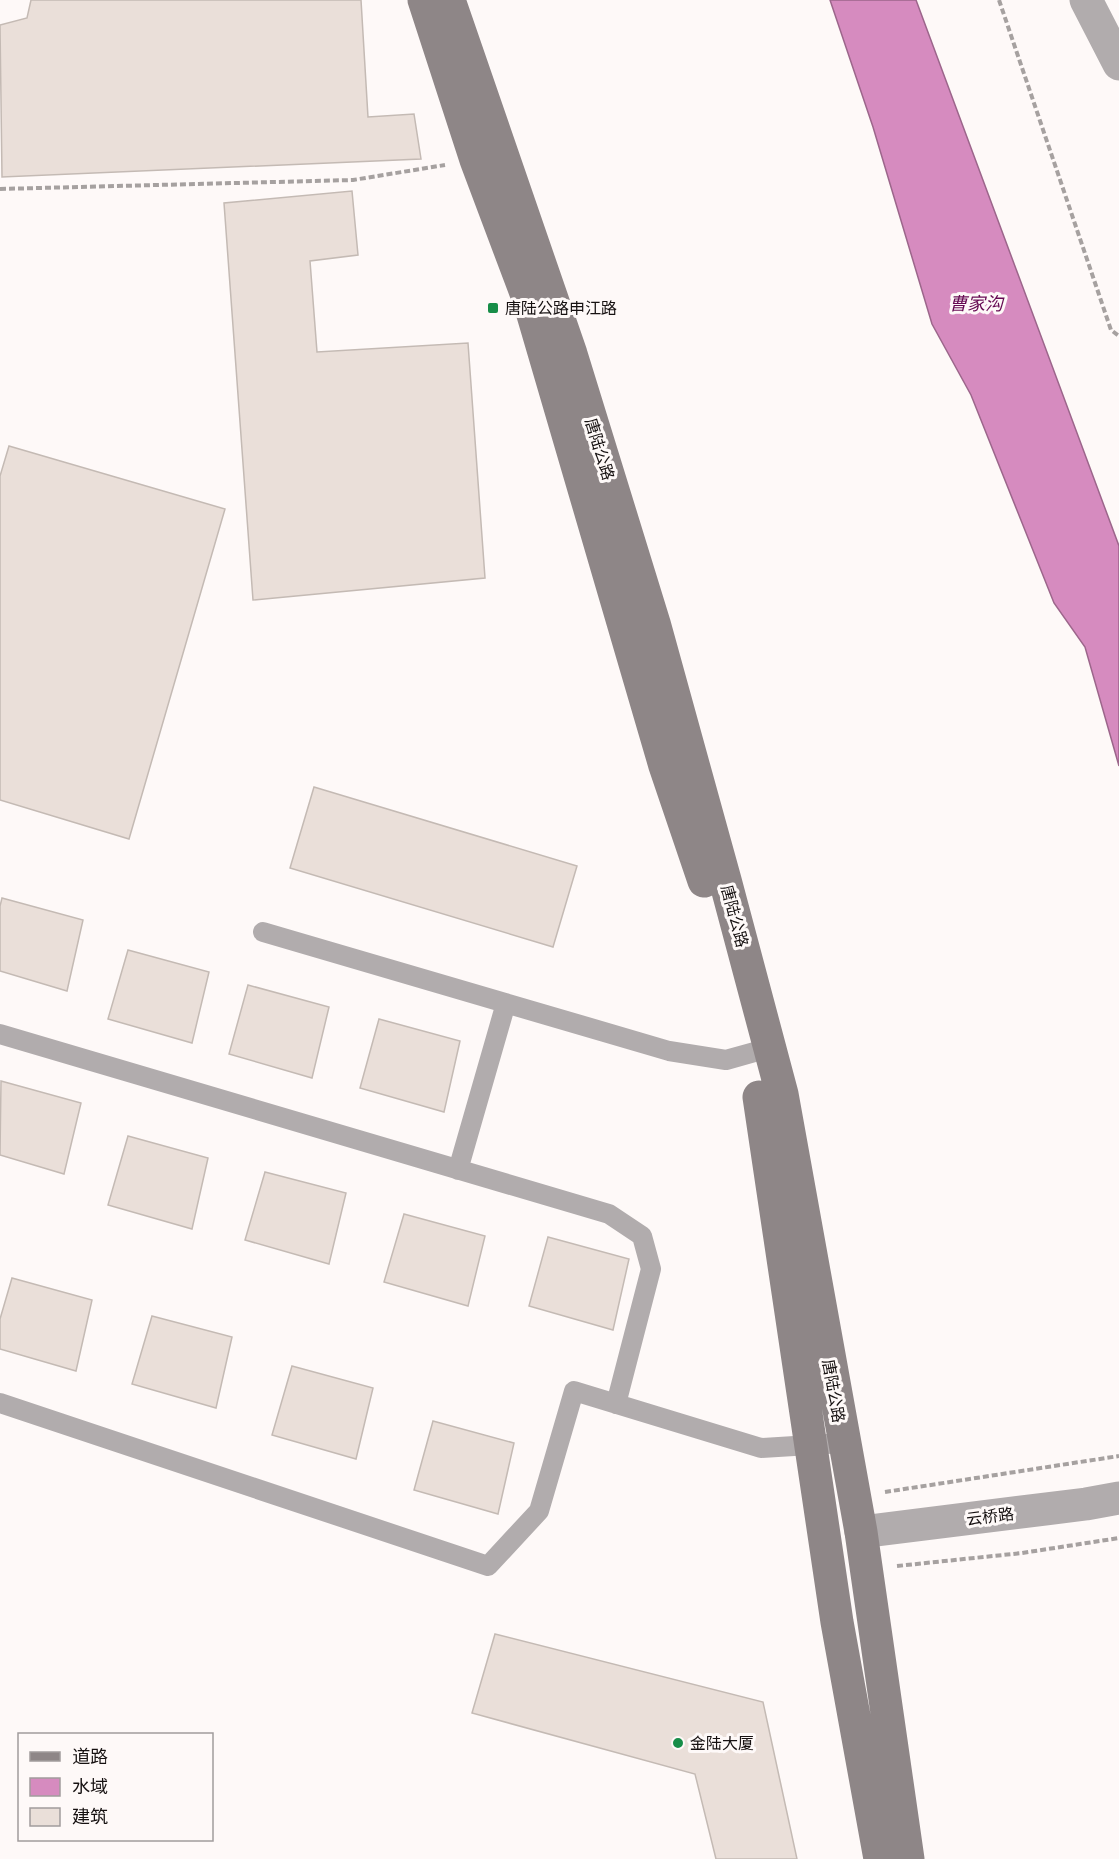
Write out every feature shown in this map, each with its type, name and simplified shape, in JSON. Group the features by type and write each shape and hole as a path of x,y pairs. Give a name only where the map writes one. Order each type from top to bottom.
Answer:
{"main road":[{"name":"唐陆公路","path":"424,0 476,160 529,301 665,766 759,1051 782,1094 843,1443 861,1532 908,1859"},
{"name":"唐陆公路","path":"449,0 571,354 654,623 725,880 759,1051 761,1102 837,1622 880,1859"}],"street":[{"path":"1086,0 1119,64"},
{"name":"云桥路","path":"861,1532 1119,1498"}],"lane":[{"path":"263,932 669,1051 726,1060 759,1051"},
{"path":"458,1170 506,1003"},
{"path":"0,1034 609,1214 642,1236 651,1269 616,1404"},
{"path":"0,1403 488,1566 539,1511 574,1391 761,1448 843,1443"}],"path":[{"path":"999,0 1111,330 1119,336"},
{"path":"0,189 353,180 476,160"},
{"path":"884,1492 1119,1456"},
{"path":"896,1566 1022,1553 1119,1538"}],"water":[{"name":"曹家沟","path":"830,0 916,0 1119,546 1119,766 1085,647 1054,603 971,395 932,324 873,127"}],"building":[{"path":"31,0 361,0 368,117 414,114 421,159 2,177 0,25 27,18"},
{"path":"352,191 358,255 310,261 317,352 468,343 485,578 253,600 224,203"},
{"path":"9,446 225,509 129,839 0,800 0,476"},
{"path":"314,787 577,866 553,947 290,868"},
{"path":"2,898 83,920 67,991 0,971"},
{"path":"128,950 209,972 192,1043 108,1019"},
{"path":"248,985 329,1007 312,1078 229,1054"},
{"path":"379,1019 460,1041 444,1112 360,1088"},
{"path":"1,1081 81,1103 64,1174 0,1155"},
{"path":"128,1136 208,1158 192,1229 108,1205"},
{"path":"265,1172 346,1193 329,1264 245,1240"},
{"path":"404,1214 485,1236 468,1306 384,1282"},
{"path":"548,1237 629,1259 613,1330 529,1306"},
{"path":"12,1278 92,1300 76,1371 0,1349 0,1319"},
{"path":"152,1316 232,1337 216,1408 132,1384"},
{"path":"292,1366 373,1388 356,1459 272,1435"},
{"path":"433,1421 514,1443 498,1514 414,1490"},
{"name":"金陆大厦","path":"495,1634 763,1702 797,1859 716,1859 695,1774 472,1713"}],"place":[{"name":"唐陆公路申江路","path":"493,308"},
{"name":"金陆大厦","path":"678,1743"}]}
